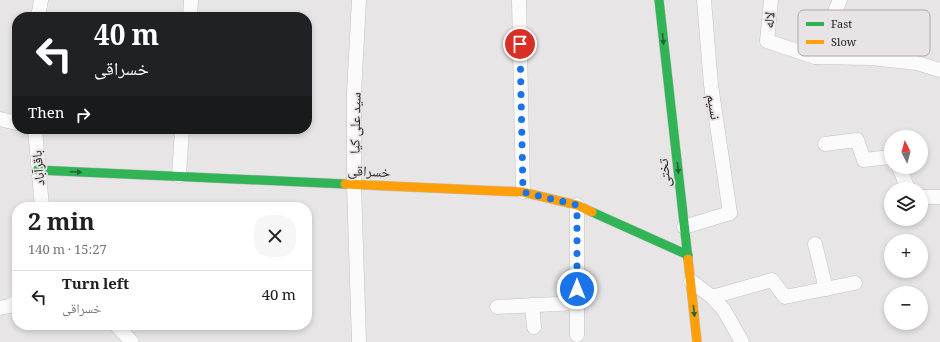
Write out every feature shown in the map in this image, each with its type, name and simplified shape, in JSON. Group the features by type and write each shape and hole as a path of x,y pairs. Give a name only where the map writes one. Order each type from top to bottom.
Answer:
{"street":[{"path":"39,12 41,0"},
{"path":"190,12 191,0"},
{"name":"سید علی کیا","path":"359,0 354,93 354,184 359,342"},
{"path":"519,0 523,192"},
{"name":"تختی","path":"659,0 698,342"},
{"name":"نسیم","path":"684,227 730,213 711,85 704,0"},
{"name":"لاله","path":"771,0 767,41 798,52"},
{"path":"836,10 840,0"},
{"name":"لاله","path":"809,56 815,58"},
{"path":"815,58 871,58 917,63 940,70"},
{"path":"0,119 12,122"},
{"name":"باقرآباد","path":"35,134 41,202"},
{"path":"179,176 182,134"},
{"path":"825,144 857,140 864,160 884,158"},
{"name":"خسراقی","path":"38,170 523,192 577,205 688,255"},
{"path":"928,197 940,197"},
{"path":"576,335 577,205"},
{"path":"815,244 826,289"},
{"path":"712,296 772,280 784,297 855,283"},
{"path":"691,281 712,296 724,310 742,342"},
{"path":"497,307 577,303"},
{"path":"0,308 12,305"},
{"path":"532,305 534,327"},
{"path":"121,330 132,342"}],"traffic: fast":[{"path":"659,0 688,259"},
{"path":"37,170 345,184"},
{"path":"592,212 688,255"}],"traffic: slow":[{"path":"345,184 523,192 577,205 592,212"},
{"path":"688,259 697,342"}],"route":[{"path":"520,44 523,192 577,205 577,289"}]}
